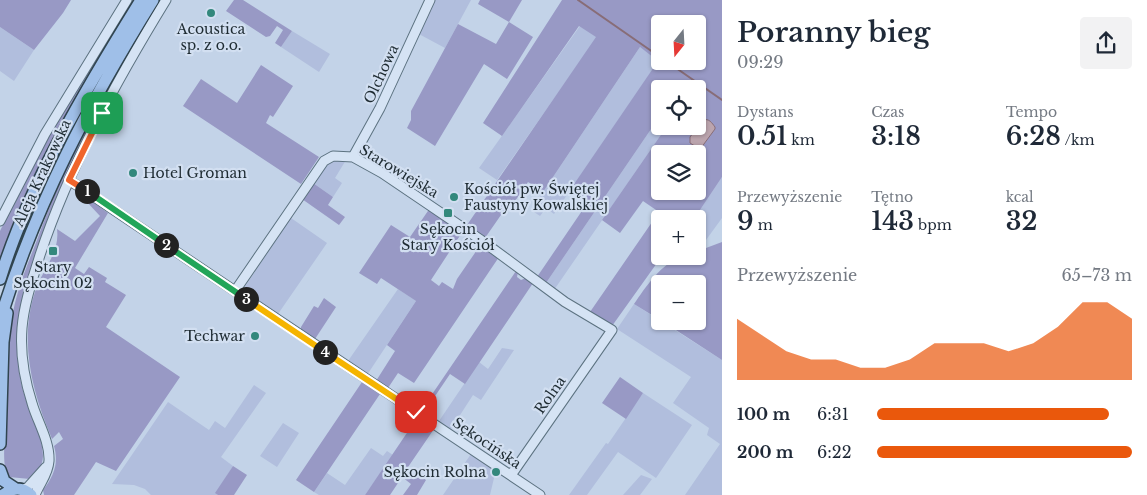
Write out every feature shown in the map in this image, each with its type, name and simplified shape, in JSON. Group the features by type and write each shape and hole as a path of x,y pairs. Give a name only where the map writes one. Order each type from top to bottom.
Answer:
{"main road":[{"name":"Aleja Krakowska","path":"0,280 23,218 52,155 98,71 141,0"},
{"name":"Aleja Krakowska","path":"12,284 35,222 67,150 153,0"},
{"path":"0,320 12,284"},
{"path":"0,444 3,342 12,284"},
{"path":"0,470 2,478 7,483 24,491"},
{"path":"3,495 9,491 24,491"}],"street":[{"path":"0,221 45,134 127,0"},
{"name":"Aleja Krakowska","path":"48,465 49,454 47,445 25,381 22,363 22,326 35,272 52,219 69,180 111,95 166,0"},
{"name":"Olchowa","path":"353,157 380,108 430,0"},
{"name":"Starowiejska","path":"235,291 324,162 333,156 353,157 382,173 424,201 568,304 612,330"},
{"name":"Sękocińska","path":"69,180 540,495"},
{"name":"Rolna","path":"510,474 514,471 612,330"},
{"path":"24,491 48,465"},
{"path":"35,495 45,478 48,465"}],"shaded area":[{"path":"0,0 71,0 34,50 0,27"},
{"path":"130,0 137,0 61,126 27,192 12,225 0,259 0,231 40,148"},
{"path":"159,0 163,0 63,185 17,332 21,381 41,441 43,460 39,469 30,479 9,477 6,472 4,457 9,350 13,312 20,284 49,208 77,147 124,58"},
{"path":"234,0 243,0 292,31 281,47 275,43 283,30 277,26 270,36 266,37 226,11"},
{"path":"434,0 471,0 445,48 417,33"},
{"path":"480,0 522,0 509,22 478,4"},
{"path":"562,0 722,0 722,177 700,210 656,210 643,201 620,233 602,220 651,149 651,200 706,200 706,145 654,145 661,135 706,135 706,80 651,80 651,129 546,283 537,277 588,202 570,190 652,70 706,70 706,15 651,15 651,56 640,47 543,192 528,182 513,204 510,202 485,238 467,225 596,37 579,26 502,136 483,123"},
{"path":"509,22 533,37 507,79 484,64 435,146 407,128 411,120 411,111 458,24 496,44"},
{"path":"580,26 597,37 497,180 479,168"},
{"path":"0,27 34,50 14,81 0,71"},
{"path":"292,31 330,54 319,72 281,47"},
{"path":"640,47 651,55 652,70 554,214 546,208 540,216 531,210"},
{"path":"261,65 293,86 273,117 270,115 266,123 319,157 301,184 183,106 201,79 237,103"},
{"path":"706,120 710,121 715,127 703,145 693,145 690,143 692,135 706,135"},
{"path":"651,129 651,135 661,135 654,145 651,145 651,149 554,290 546,283"},
{"path":"336,160 346,160 335,178 342,183 333,197 313,183 327,165"},
{"path":"722,177 722,218 706,240 706,210 700,210"},
{"path":"313,183 333,197 328,205 345,217 339,225 302,199"},
{"path":"87,198 108,213 75,268 84,274 89,267 107,278 105,282 126,295 106,327 180,377 116,471 96,462 74,495 44,495 43,490 53,474 56,464 54,446 63,439 59,432 52,439 38,401 29,363 28,325 31,305 37,286 54,252 57,229 75,241 100,216 85,200"},
{"path":"430,208 463,231 431,280 439,286 442,282 453,289 457,279 479,247 483,250 486,247 499,257 414,383 398,373 388,388 376,381 395,351 387,345 416,301 381,278 377,284 359,273 391,225 410,237"},
{"path":"291,218 327,243 278,314 244,291 244,288"},
{"path":"651,224 651,265 656,265 612,326 590,312"},
{"path":"722,242 722,360 676,330 706,330 706,275 656,275 667,265 706,265 706,248"},
{"path":"516,271 518,272 517,277 521,280 526,278 533,283 465,384 450,374 425,411 422,409"},
{"path":"651,281 651,314 634,304"},
{"path":"398,289 416,301 367,375 348,361"},
{"path":"324,298 336,307 315,339 301,330 301,327 314,306 318,308"},
{"path":"634,304 651,315 651,330 675,330 722,360 722,495 685,495 720,444 707,435 709,428 673,403 691,377 617,329"},
{"path":"502,348 514,350 481,400 473,395 451,429 439,421 479,362 488,369"},
{"path":"620,377 643,393 626,419 602,403"},
{"path":"362,382 380,394 314,492 296,480"},
{"path":"254,385 266,393 221,457 233,466 216,493 218,495 151,495 145,489 134,485 112,484 168,402 209,430 215,421 225,428"},
{"path":"643,393 692,425 656,478 618,452 587,495 569,495 606,443 608,444"},
{"path":"417,418 434,429 406,470 414,476 416,473 426,480 417,495 403,495 411,484 402,477 390,495 365,495"},
{"path":"283,423 299,433 277,467 260,456"},
{"path":"371,448 383,456 387,451 393,455 365,495 319,495 314,492 327,473 345,485"},
{"path":"471,454 492,469 494,478 490,495 443,495"},
{"path":"233,466 247,475 234,495 218,495 215,493"},
{"path":"641,475 652,479 640,495 623,495"}],"waterway":[{"path":"578,0 651,51"},
{"path":"679,70 722,100"}],"place":[{"name":"Acoustica sp. z o.o.","path":"211,13"},
{"name":"Hotel Groman","path":"133,173"},
{"name":"Kościół pw. Świętej Faustyny Kowalskiej","path":"454,197"},
{"name":"Sękocin Stary Kościół","path":"448,213"},
{"name":"Stary Sękocin 02","path":"53,251"},
{"name":"Techwar","path":"255,336"},
{"name":"Sękocin Rolna","path":"496,472"}],"route":[{"path":"102,113 69,180 416,412"}]}
